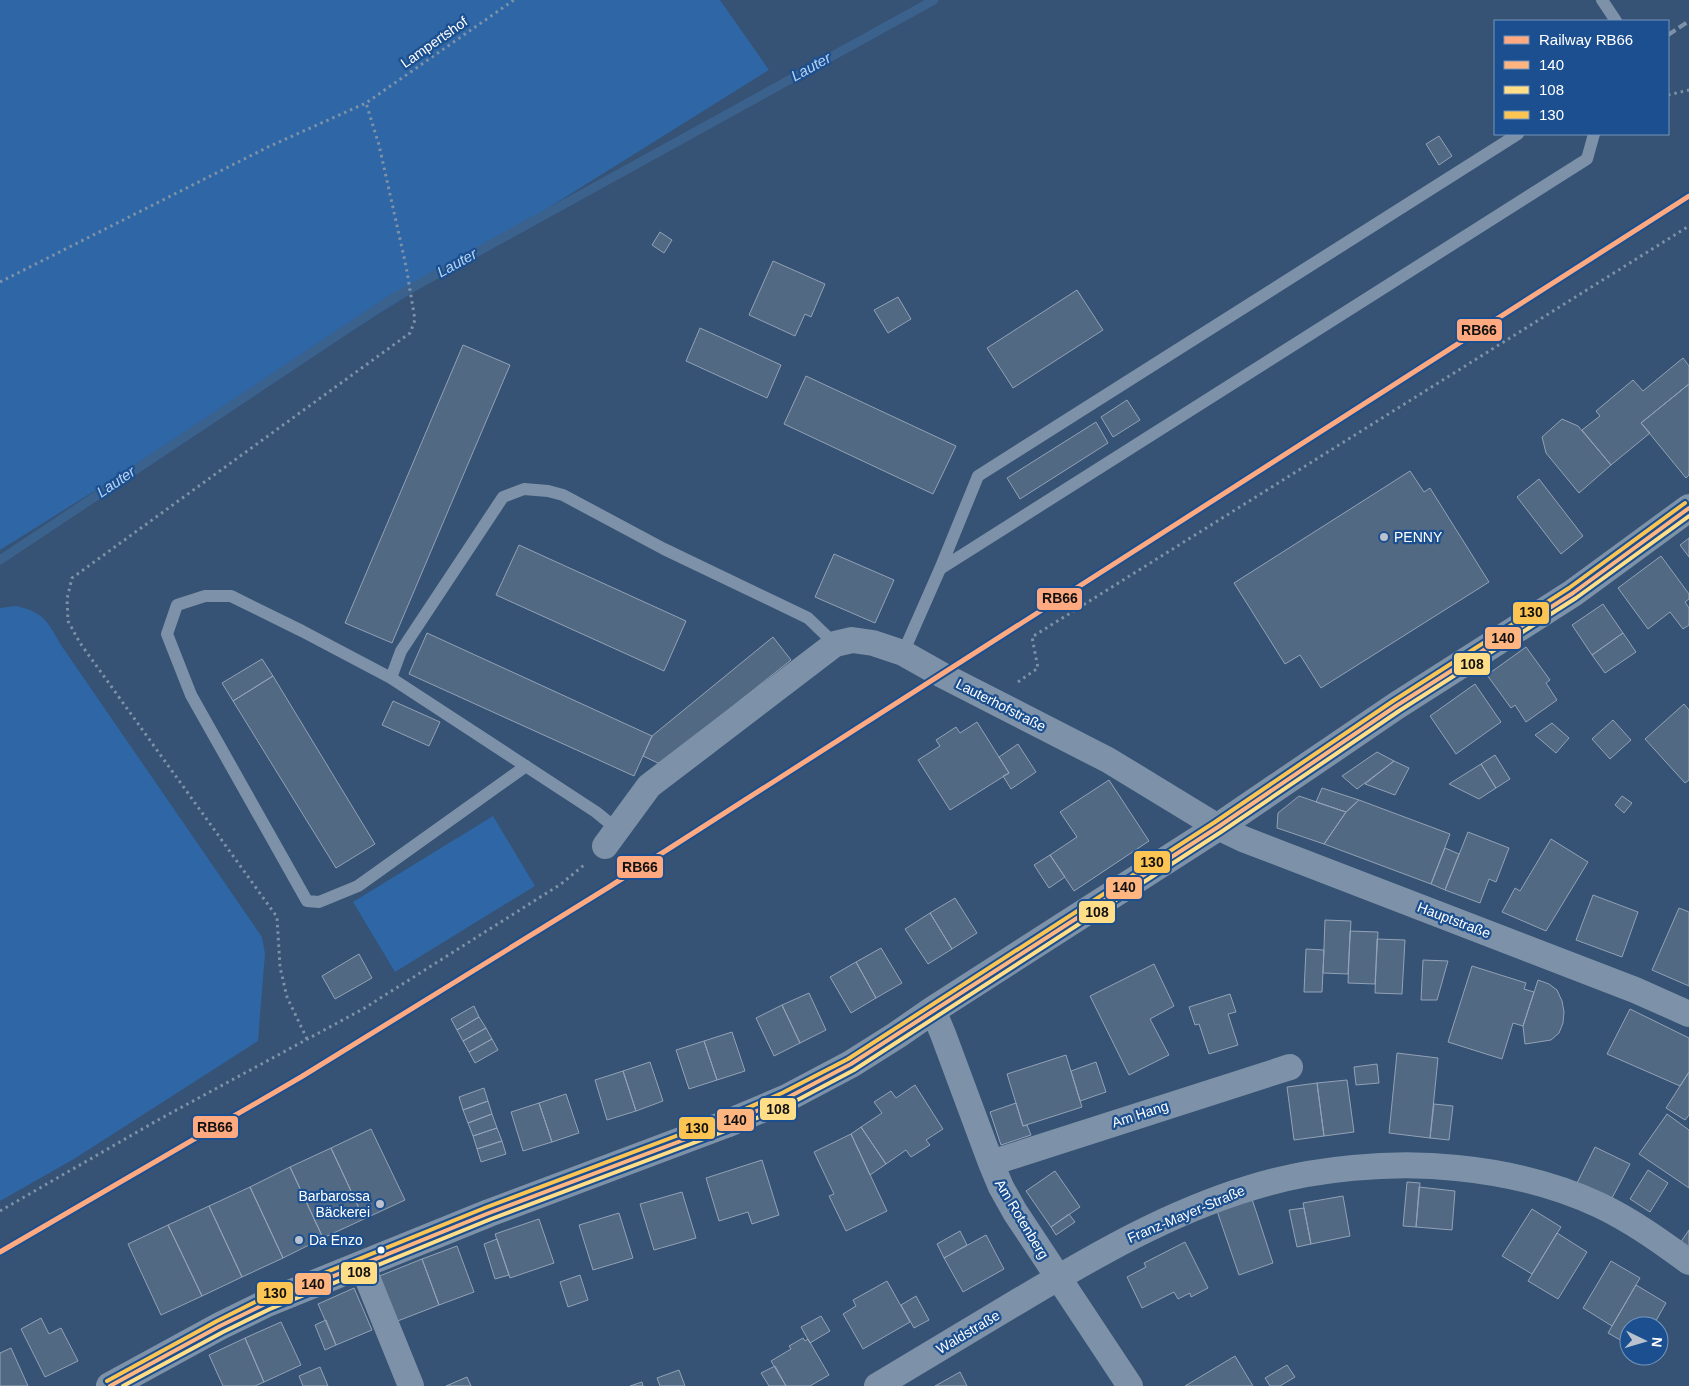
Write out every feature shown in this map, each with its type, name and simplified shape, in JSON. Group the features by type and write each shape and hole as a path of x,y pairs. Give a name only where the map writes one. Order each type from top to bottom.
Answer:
{"street":[{"path":"110,1386 220,1326 267,1303 489,1213 726,1124 785,1099 851,1064 1218,827 1396,706 1573,593 1689,508"},
{"name":"Lauterhofstraße","path":"835,644 852,640 873,643 903,653 1108,760 1218,827"},
{"path":"612,838 649,786 835,644"},
{"name":"Hauptstraße","path":"1218,827 1291,858 1635,990 1689,1014"},
{"name":"Am Rotenberg","path":"933,1010 944,1034 1001,1187 1015,1212 1130,1386"},
{"name":"Am Hang","path":"991,1163 1290,1067"},
{"name":"Franz-Mayer-Straße","path":"1058,1278 1122,1240 1201,1206 1252,1187 1304,1175 1392,1164 1471,1169 1502,1173 1540,1182 1572,1193 1621,1216 1689,1262"},
{"path":"362,1265 411,1386"},
{"name":"Waldstraße","path":"877,1386 1058,1278"}],"lane":[{"path":"1602,0 1615,20"},
{"path":"903,653 978,476 1516,135"},
{"path":"940,569 1588,159 1594,135"},
{"path":"391,678 402,651 503,497 524,488 562,494 664,549 808,618 835,644"},
{"path":"526,766 358,886 319,902 308,901 190,695 168,634 178,606 205,596 231,596 391,678 526,766 596,812 612,838"}],"path":[{"name":"Lampertshof","path":"0,282 268,147 366,103 514,0"},
{"path":"1669,95 1689,90"},
{"path":"307,1040 287,997 280,967 277,917 80,643 68,620 67,599 72,578 410,333 416,320 406,266 379,145 366,103"},
{"path":"993,700 1038,668 1032,637 1689,226"},
{"path":"0,1211 158,1120 363,1009 561,884 612,838"}],"shaded area":[{"path":"0,0 720,0 769,70 0,550"},
{"path":"16,606 33,611 48,624 262,937 265,954 258,1041 74,1159 0,1201 0,608"},
{"path":"493,816 535,886 395,972 353,902"}],"building":[{"path":"1439,136 1452,156 1439,165 1426,144"},
{"path":"660,232 672,240 664,253 652,245"},
{"path":"773,261 825,284 811,317 805,314 795,336 749,315"},
{"path":"1077,290 1103,330 1013,388 987,348"},
{"path":"898,297 911,319 888,333 874,310"},
{"path":"700,328 781,365 767,398 686,361"},
{"path":"463,345 510,365 392,643 345,623"},
{"path":"1683,358 1689,366 1689,384 1641,423 1650,433 1611,465 1582,430 1600,416 1596,411 1633,380 1643,391"},
{"path":"806,376 956,446 933,494 784,424"},
{"path":"1689,384 1689,475 1686,478 1641,423"},
{"path":"1127,400 1140,420 1113,437 1101,417"},
{"path":"1562,419 1578,426 1611,465 1579,493 1546,453 1542,437"},
{"path":"1096,422 1108,443 1020,499 1007,478"},
{"name":"PENNY","path":"1410,471 1424,492 1430,488 1489,582 1321,688 1300,655 1285,664 1234,583"},
{"path":"1539,479 1583,536 1561,554 1517,497"},
{"path":"1689,538 1689,557 1680,545"},
{"path":"519,545 686,621 664,671 496,595"},
{"path":"834,554 894,580 875,623 815,597"},
{"path":"1661,556 1689,594 1689,599 1685,602 1689,608 1689,625 1683,629 1670,612 1648,629 1618,588"},
{"path":"1603,604 1623,633 1592,655 1572,625"},
{"path":"427,633 652,736 634,776 409,674"},
{"path":"1623,633 1636,652 1605,673 1592,655"},
{"path":"773,637 791,660 660,764 643,756 652,736"},
{"path":"1526,647 1550,680 1546,683 1557,700 1526,722 1515,705 1511,708 1487,675"},
{"path":"262,659 273,676 233,701 222,683"},
{"path":"273,676 375,844 336,868 233,701"},
{"path":"1475,684 1501,722 1456,754 1430,716"},
{"path":"393,701 440,722 429,746 382,725"},
{"path":"1684,704 1689,710 1689,780 1685,783 1645,739"},
{"path":"1613,720 1631,740 1610,759 1592,739"},
{"path":"977,722 1009,773 950,810 918,760 940,746 936,740 956,727 960,733"},
{"path":"1552,723 1569,738 1556,753 1535,735"},
{"path":"1018,744 1036,772 1011,789 1003,776 1009,773 999,757"},
{"path":"1377,752 1394,761 1357,789 1342,776"},
{"path":"1495,755 1510,779 1496,788 1481,764"},
{"path":"1394,761 1409,768 1395,795 1365,784"},
{"path":"1481,764 1496,788 1479,799 1449,784"},
{"path":"1109,780 1149,841 1074,891 1050,855 1077,837 1060,812"},
{"path":"1322,788 1359,800 1346,812 1316,802"},
{"path":"1299,796 1346,812 1324,844 1277,828 1278,813"},
{"path":"1622,796 1632,803 1624,813 1615,805"},
{"path":"1359,800 1450,834 1431,884 1324,844 1346,812"},
{"path":"1468,832 1509,848 1496,882 1489,879 1480,903 1445,890"},
{"path":"1551,839 1588,862 1546,931 1502,912 1515,888 1520,891"},
{"path":"1445,848 1459,854 1445,890 1431,884"},
{"path":"1050,855 1065,877 1049,888 1034,865"},
{"path":"1593,895 1638,912 1622,957 1576,940"},
{"path":"955,898 977,933 952,949 930,913"},
{"path":"1679,908 1689,912 1689,986 1652,970"},
{"path":"930,913 952,949 928,964 905,929"},
{"path":"1325,920 1351,921 1348,974 1323,973"},
{"path":"1350,931 1378,932 1375,984 1348,983"},
{"path":"1377,939 1405,940 1402,994 1375,993"},
{"path":"881,948 902,983 876,998 856,962"},
{"path":"1306,949 1324,950 1322,992 1304,992"},
{"path":"359,954 372,978 335,999 322,976"},
{"path":"1423,960 1448,961 1437,1000 1421,1000"},
{"path":"856,962 876,998 851,1013 830,977"},
{"path":"1154,964 1174,1006 1150,1019 1169,1055 1129,1075 1090,996"},
{"path":"1472,966 1526,983 1524,989 1534,992 1523,1026 1513,1023 1502,1059 1448,1042"},
{"path":"1538,980 1549,984 1557,990 1564,1012 1563,1023 1559,1033 1551,1040 1525,1044 1523,1026"},
{"path":"809,993 826,1030 800,1043 782,1005"},
{"path":"1230,994 1236,1012 1228,1014 1238,1045 1209,1054 1199,1024 1195,1025 1189,1007"},
{"path":"782,1005 800,1043 774,1056 756,1018"},
{"path":"474,1006 479,1017 457,1030 451,1019"},
{"path":"1630,1009 1689,1038 1689,1072 1680,1086 1607,1054"},
{"path":"479,1017 486,1028 463,1041 457,1030"},
{"path":"486,1028 492,1039 469,1052 463,1041"},
{"path":"732,1032 745,1071 717,1080 704,1041"},
{"path":"492,1039 498,1050 475,1063 469,1052"},
{"path":"704,1041 717,1080 689,1089 676,1050"},
{"path":"1397,1053 1438,1058 1430,1138 1389,1133"},
{"path":"1066,1055 1082,1107 1023,1126 1007,1074"},
{"path":"650,1062 663,1101 636,1111 623,1071"},
{"path":"1096,1062 1106,1092 1080,1101 1071,1071"},
{"path":"1377,1064 1379,1083 1356,1085 1354,1067"},
{"path":"623,1071 636,1111 607,1120 595,1080"},
{"path":"1689,1072 1689,1115 1685,1120 1666,1108"},
{"path":"1347,1080 1354,1132 1324,1136 1317,1083"},
{"path":"1317,1083 1324,1136 1294,1140 1287,1087"},
{"path":"915,1085 943,1129 926,1140 930,1145 911,1157 906,1150 886,1164 861,1127 882,1113 874,1102 891,1091 896,1098"},
{"path":"484,1088 488,1101 463,1110 459,1097"},
{"path":"566,1094 579,1133 552,1142 539,1103"},
{"path":"488,1101 492,1114 468,1123 463,1110"},
{"path":"539,1103 552,1142 523,1151 511,1112"},
{"path":"1016,1103 1023,1126 1027,1125 1031,1135 1001,1145 990,1112"},
{"path":"1434,1104 1453,1106 1449,1140 1430,1138"},
{"path":"492,1114 497,1128 473,1136 468,1123"},
{"path":"1667,1114 1689,1130 1689,1188 1639,1154"},
{"path":"861,1127 886,1164 870,1175 851,1134"},
{"path":"497,1128 502,1141 477,1149 473,1136"},
{"path":"371,1129 405,1200 364,1219 331,1148"},
{"path":"851,1134 887,1211 846,1231 829,1196 834,1194 814,1152"},
{"path":"502,1141 506,1154 481,1162 477,1149"},
{"path":"1595,1147 1630,1164 1611,1200 1577,1183"},
{"path":"331,1148 364,1219 323,1238 290,1167"},
{"path":"762,1160 779,1215 752,1224 748,1212 719,1221 706,1178"},
{"path":"290,1167 323,1238 283,1258 250,1187"},
{"path":"1648,1170 1668,1183 1650,1212 1630,1199"},
{"path":"1055,1171 1080,1207 1051,1227 1026,1191"},
{"path":"1407,1182 1420,1183 1416,1227 1403,1226"},
{"path":"250,1187 283,1258 242,1277 209,1206"},
{"path":"1419,1187 1455,1191 1452,1230 1416,1227"},
{"path":"682,1192 696,1238 654,1250 640,1204"},
{"path":"1343,1196 1350,1236 1311,1244 1303,1203"},
{"path":"1252,1199 1273,1263 1239,1275 1217,1211"},
{"path":"209,1206 242,1277 202,1296 168,1225"},
{"path":"1304,1208 1311,1244 1297,1247 1289,1210"},
{"path":"1532,1209 1561,1227 1532,1274 1502,1256"},
{"path":"619,1213 633,1258 593,1270 579,1225"},
{"path":"1069,1214 1075,1222 1056,1235 1051,1227"},
{"path":"539,1219 554,1263 510,1278 495,1234"},
{"path":"168,1225 202,1296 161,1315 128,1244"},
{"path":"1689,1230 1689,1254 1678,1246"},
{"path":"960,1231 967,1245 944,1258 937,1244"},
{"path":"1557,1233 1587,1252 1558,1299 1528,1281"},
{"path":"986,1235 1004,1269 963,1292 944,1258"},
{"path":"497,1239 509,1275 495,1279 484,1244"},
{"path":"1185,1242 1208,1288 1191,1297 1190,1293 1178,1299 1174,1292 1142,1308 1127,1277 1146,1267 1144,1263"},
{"path":"457,1246 474,1292 439,1305 422,1259"},
{"path":"422,1259 439,1305 395,1322 377,1277"},
{"path":"1611,1261 1640,1278 1612,1326 1583,1308"},
{"path":"580,1275 588,1300 568,1307 560,1282"},
{"path":"887,1281 910,1322 863,1349 843,1314 856,1306 853,1300"},
{"path":"1636,1285 1666,1303 1659,1316 1619,1316 1619,1339 1608,1333"},
{"path":"354,1288 372,1330 336,1345 318,1304"},
{"path":"916,1296 929,1320 914,1328 901,1305"},
{"path":"821,1316 830,1331 810,1343 801,1327"},
{"path":"41,1318 49,1334 61,1328 78,1361 45,1377 21,1329"},
{"path":"326,1320 336,1345 325,1350 315,1325"},
{"path":"281,1322 301,1365 264,1382 245,1338"},
{"path":"245,1338 264,1382 255,1386 223,1386 209,1355"},
{"path":"803,1338 805,1341 808,1339 829,1375 810,1386 786,1386 771,1361 791,1349 789,1346"},
{"path":"11,1348 28,1386 0,1386 0,1353"},
{"path":"1235,1356 1253,1386 1185,1386"},
{"path":"1287,1365 1295,1377 1280,1386 1270,1386 1265,1378"},
{"path":"775,1366 786,1386 769,1386 761,1373"},
{"path":"320,1367 328,1386 303,1386 299,1376"},
{"path":"679,1370 685,1386 660,1386 657,1378"},
{"path":"960,1372 967,1386 935,1386"},
{"path":"467,1377 471,1386 446,1386"},
{"path":"642,1382 643,1386 630,1386"}],"waterway":[{"name":"Lauter","path":"0,560 392,299 934,0"}],"railway":[{"path":"1669,34 1689,21"}],"rail line":[{"name":"RB66","path":"0,1252 301,1077 609,887 1689,196"}],"transit line":[{"name":"130","path":"107,1381 265,1297 487,1207 724,1118 782,1093 848,1059 1215,822 1393,701 1569,588 1685,503"},
{"name":"140","path":"110,1386 220,1326 267,1303 489,1213 726,1124 785,1099 851,1064 1218,827 1396,706 1573,593 1689,508"},
{"name":"108","path":"123,1386 270,1309 491,1219 728,1130 788,1105 854,1070 1221,832 1399,711 1576,598 1689,516"}],"place":[{"name":"PENNY","path":"1384,537"},
{"name":"Barbarossa Bäckerei","path":"380,1204"},
{"name":"Da Enzo","path":"299,1240"}]}
